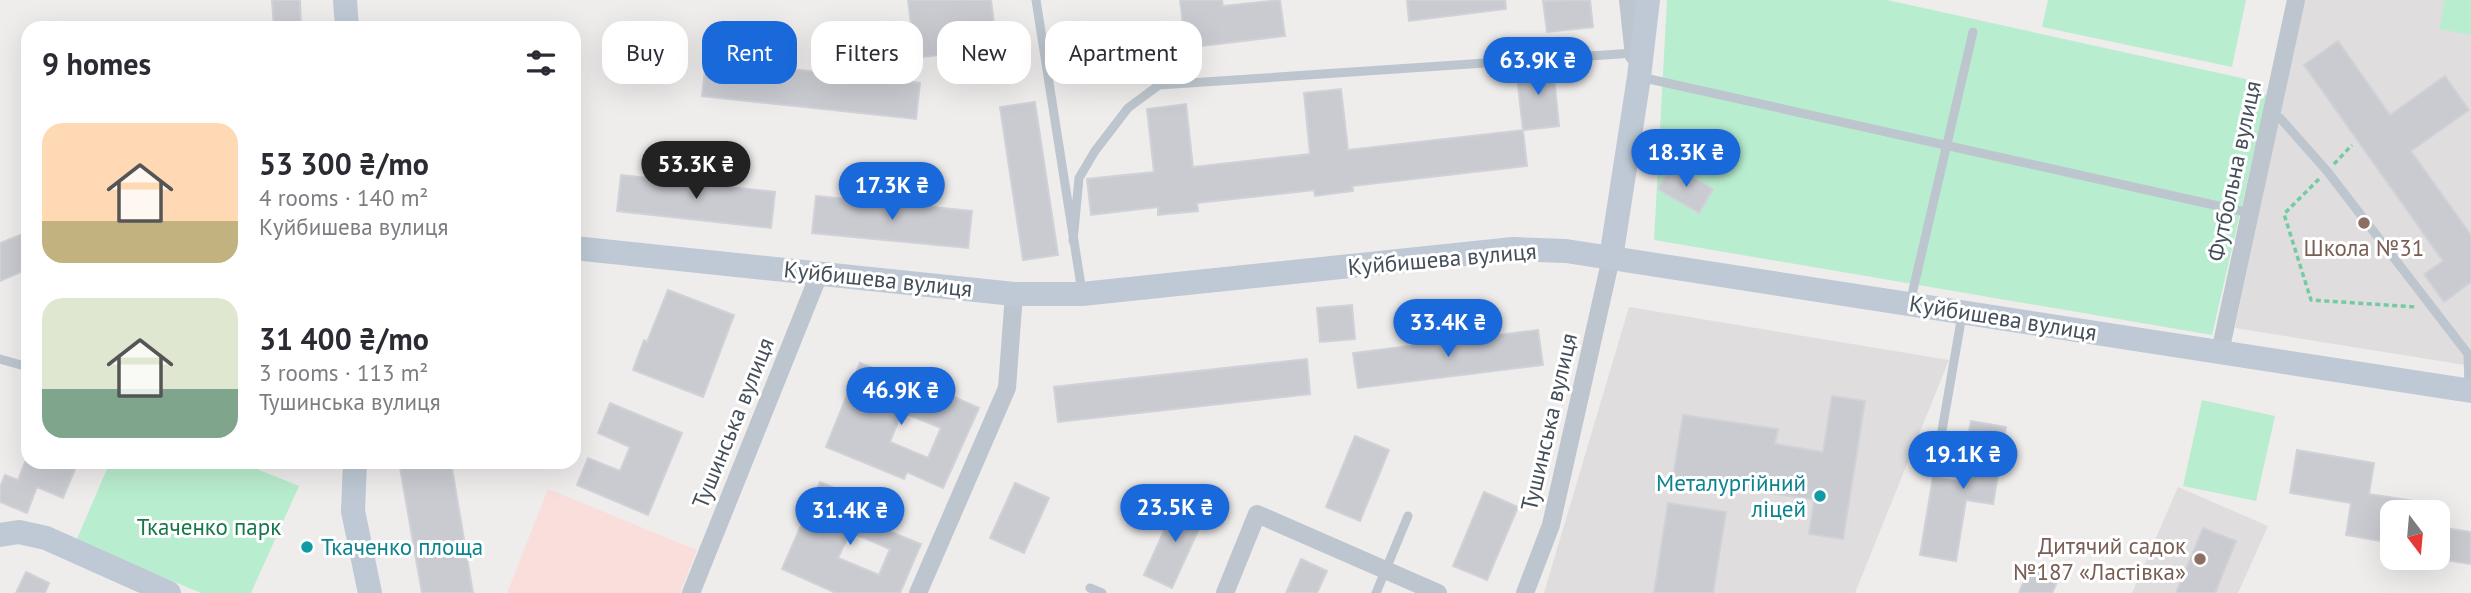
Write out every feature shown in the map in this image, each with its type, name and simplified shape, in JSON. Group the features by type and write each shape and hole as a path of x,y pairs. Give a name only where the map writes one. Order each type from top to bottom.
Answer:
{"main road":[{"path":"345,0 346,21"},
{"path":"1611,258 1636,65 1648,0"},
{"name":"Куйбишева вулиця","path":"581,249 1014,294 1082,294 1513,249 1566,251 2470,391"},
{"path":"353,469 353,511 370,593"},
{"path":"0,535 19,532 46,538 169,593"}],"street":[{"path":"1628,0 1636,65"},
{"name":"Футбольна вулиця","path":"2220,352 2296,0"},
{"name":"Тушинська вулиця","path":"1525,593 1551,526 1611,258"},
{"name":"Тушинська вулиця","path":"691,593 820,272"},
{"path":"918,593 1007,388 1014,294"},
{"path":"1225,593 1257,514 1438,593"}],"lane":[{"path":"1036,0 1037,22 1082,294"},
{"path":"1910,303 1973,32"},
{"path":"1073,241 1079,178 1095,151 1128,108 1159,85 1636,65 1946,147 2250,213"},
{"path":"2272,116 2280,118 2327,171 2468,354 2470,391"},
{"path":"1936,465 1963,312"},
{"path":"0,359 21,365"},
{"path":"1376,593 1408,516"},
{"path":"1090,588 1102,593"}],"path":[{"path":"2352,145 2284,214 2311,300 2433,308"}],"shaded area":[{"name":"Школа №31","path":"2304,0 2471,0 2471,366 2235,328"},
{"path":"1629,307 1949,360 1855,593 1544,593"},
{"name":"Дитячий садок №187 «Ластівка»","path":"2178,487 2268,526 2238,593 2132,593"},
{"path":"548,489 697,550 680,593 507,593"}],"green space":[{"path":"1667,0 1887,0 2246,79 2267,96 2212,335 1654,240"},
{"path":"2048,0 2246,0 2232,67 2042,27"},
{"path":"2445,0 2471,0 2471,35 2439,29"},
{"path":"2202,400 2275,416 2256,501 2183,486"},
{"name":"Ткаченко парк","path":"107,469 257,469 299,486 251,593 201,593 76,541"}],"building":[{"path":"272,0 300,0 301,21 274,21"},
{"path":"908,0 991,0 994,21 937,21 937,55 923,57 923,21 911,21"},
{"path":"1180,0 1222,0 1223,6 1280,0 1285,36 1202,46 1202,21 1183,21"},
{"path":"1407,0 1505,0 1506,9 1409,21"},
{"path":"1590,0 1593,27 1547,32 1543,1"},
{"path":"2338,41 2390,115 2445,76 2469,110 2411,151 2471,235 2471,282 2444,302 2424,274 2443,261 2304,65"},
{"path":"1553,66 1559,126 1523,130 1516,68"},
{"path":"797,70 811,71 811,84 920,84 916,119 702,96 703,84 797,84"},
{"path":"1341,89 1348,150 1523,130 1527,166 1352,186 1353,191 1315,196 1314,190 1197,203 1198,211 1158,215 1158,207 1091,215 1087,179 1154,172 1147,109 1186,104 1193,167 1310,154 1304,93"},
{"path":"1035,102 1058,255 1023,260 1000,107"},
{"path":"1672,165 1713,189 1699,213 1658,189"},
{"path":"621,175 775,192 771,228 617,211"},
{"path":"816,196 972,211 968,248 812,233"},
{"path":"21,235 21,272 0,281 0,243"},
{"path":"668,290 734,315 703,397 633,370"},
{"path":"1352,305 1355,339 1320,342 1317,308"},
{"path":"1538,330 1543,365 1358,388 1353,353"},
{"path":"1307,359 1310,394 1058,422 1054,387"},
{"path":"860,363 953,401 954,397 979,408 943,488 907,472 904,479 826,447","holes":["902,412 941,428 928,458 890,442"]},
{"name":"Металургійний ліцей","path":"1832,396 1865,401 1843,539 1809,534 1814,500 1673,477 1683,415 1778,429 1775,444 1823,452"},
{"path":"610,403 682,433 648,515 577,485 588,458 620,471 630,447 598,433"},
{"path":"1971,421 2006,427 1993,504 1966,500 1956,561 1920,555 1933,477 1960,482"},
{"path":"1355,436 1389,450 1360,521 1326,507"},
{"path":"2297,450 2374,463 2369,494 2408,500 2380,500 2380,541 2346,535 2351,503 2290,493"},
{"path":"22,469 75,469 63,498 37,487 27,513 0,502 0,487 5,475 18,480"},
{"path":"400,469 452,469 473,593 422,593"},
{"path":"820,482 893,514 886,530 921,544 900,593 836,593 782,569","holes":["850,532 890,549 879,575 838,558"]},
{"path":"1015,483 1049,498 1024,553 990,538"},
{"path":"1484,492 1518,507 1487,580 1453,566"},
{"path":"1178,500 1206,513 1172,588 1144,575"},
{"path":"1668,503 1726,512 1713,593 1654,593"},
{"path":"2203,528 2236,541 2215,593 2176,593"},
{"path":"2450,529 2471,532 2471,564 2450,561"},
{"path":"1301,559 1327,571 1317,593 1286,593"},
{"path":"2029,568 2058,580 2052,593 2019,593"},
{"path":"26,572 49,583 45,593 16,593"}],"place":[{"name":"Школа №31","path":"2364,223"},
{"name":"Металургійний ліцей","path":"1820,496"},
{"name":"Ткаченко площа","path":"307,547"},
{"name":"Дитячий садок №187 «Ластівка»","path":"2200,559"}]}
